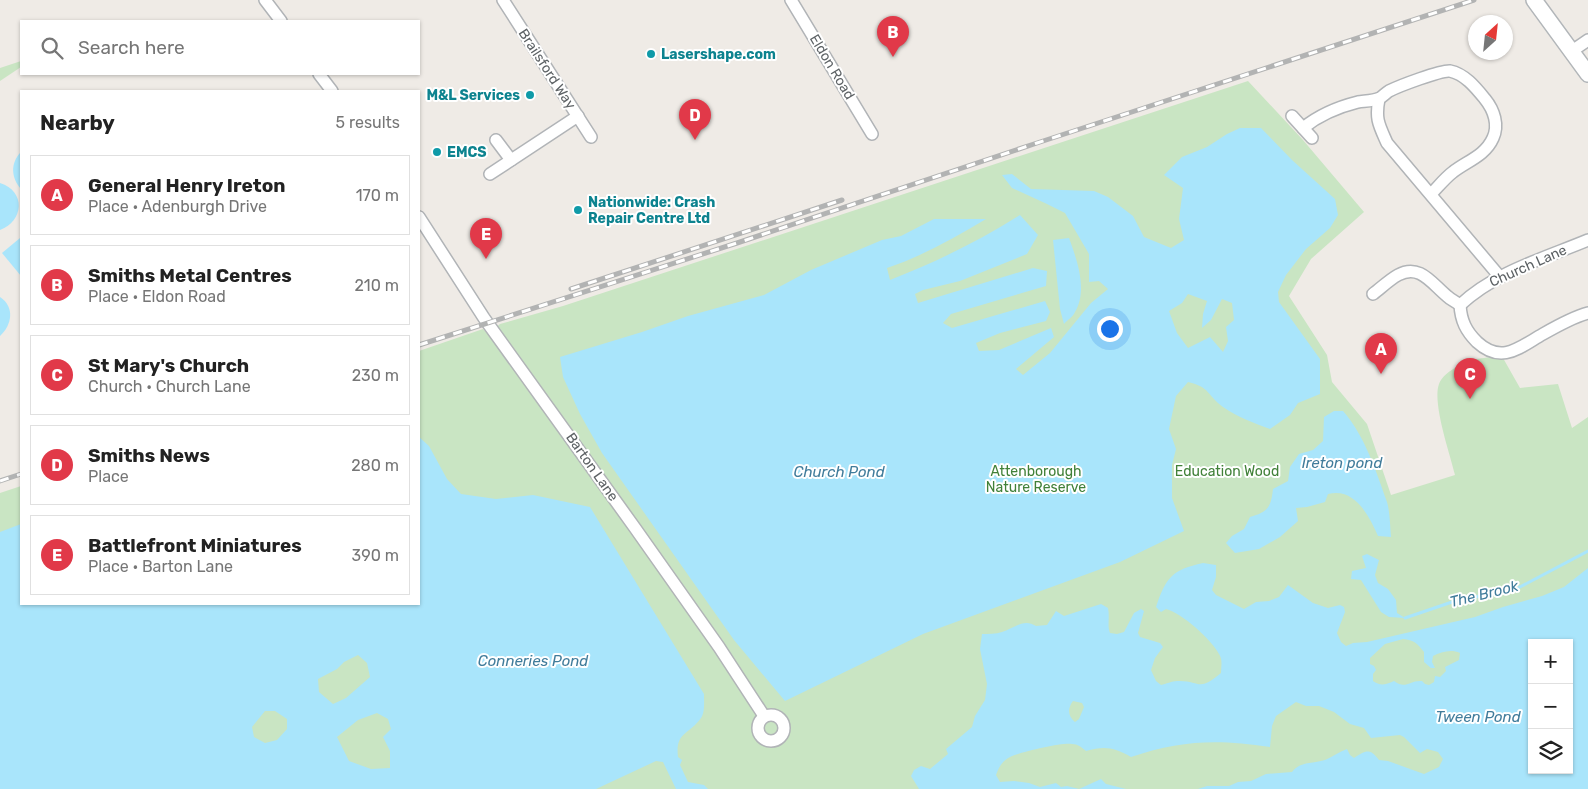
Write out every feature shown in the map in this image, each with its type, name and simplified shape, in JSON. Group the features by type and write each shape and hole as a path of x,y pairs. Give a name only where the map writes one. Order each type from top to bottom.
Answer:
{"street":[{"path":"266,0 280,20"},
{"name":"Brailsford Way","path":"503,0 591,137"},
{"name":"Eldon Road","path":"791,0 872,134"},
{"path":"1534,0 1588,74"},
{"path":"1572,51 1588,40"},
{"path":"1303,128 1314,119 1326,113 1356,103 1379,99 1389,91 1420,79 1448,71 1460,74 1471,83 1490,106 1495,121 1494,137 1477,157 1453,172 1431,194"},
{"path":"320,75 331,90"},
{"path":"1379,99 1376,113 1378,123 1388,143 1500,277"},
{"path":"490,174 578,116"},
{"path":"1292,116 1312,138"},
{"path":"496,140 510,160"},
{"name":"Barton Lane","path":"420,219 484,318 719,647 764,716"},
{"name":"Church Lane","path":"1460,305 1474,292 1500,277 1588,240"},
{"path":"1373,294 1398,275 1416,271 1423,274 1448,297 1460,305 1463,324 1469,335 1490,351 1501,353 1516,351 1543,334 1588,313"}],"green space":[{"path":"20,61 20,68 0,81 0,68"},
{"name":"Attenborough Nature Reserve","path":"1248,81 1303,140 1364,212 1311,259 1289,296 1327,355 1332,382 1367,424 1391,495 1455,475 1440,416 1437,393 1439,384 1446,374 1465,363 1484,358 1503,358 1520,388 1558,384 1572,428 1588,417 1588,789 0,789 0,493 20,486 20,605 420,605 420,351 483,329 488,334 500,324 563,306"}],"water":[{"name":"Church Pond","path":"1240,128 1261,128 1292,160 1335,199 1338,215 1330,228 1306,249 1286,275 1278,292 1279,302 1320,359 1320,394 1298,403 1290,415 1270,429 1234,414 1218,403 1205,389 1188,382 1176,396 1169,429 1176,449 1172,465 1172,498 1184,531 1120,562 923,634 785,701 734,640 602,453 580,414 563,377 560,357 688,316 764,295 811,270 882,240 901,236 934,219 986,219 926,252 887,268 890,280 924,266 989,234 1020,215 1038,235 1027,254 960,281 923,290 915,294 918,303 1033,268 1047,271 1046,286 951,314 943,323 952,328 1045,301 1050,312 1046,321 1000,333 976,343 979,351 999,350 1051,328 1054,337 1016,369 1023,375 1050,353 1091,303 1108,289 1099,281 1089,282 1089,254 1065,213 1012,188 1002,175 1012,174 1031,189 1094,191 1108,197 1133,216 1144,237 1171,248 1184,240 1179,219 1183,188 1164,175 1182,157 1207,147","holes":["1188,294 1207,301 1203,314 1202,328 1211,320 1222,299 1232,303 1234,320 1226,327 1228,341 1223,352 1210,337 1188,348 1177,333 1169,311 1182,303"]},
{"path":"20,153 20,188 15,180 13,170 17,156"},
{"path":"0,183 14,192 19,206 14,220 0,230"},
{"path":"20,238 20,275 2,253"},
{"path":"1069,238 1080,275 1081,294 1074,314 1064,324 1060,309 1053,240"},
{"path":"0,297 8,306 10,316 7,327 0,336"},
{"name":"Ireton pond","path":"1334,411 1343,411 1358,431 1369,454 1387,502 1391,537 1378,536 1365,512 1353,499 1338,493 1328,494 1325,502 1296,508 1298,521 1280,537 1259,549 1235,553 1226,543 1232,536 1244,529 1250,517 1265,511 1270,504 1273,489 1288,481 1290,467 1299,454 1313,450 1323,441 1324,417"},
{"name":"Conneries Pond","path":"420,438 429,446 447,479 461,494 496,499 533,495 590,507 704,694 702,716 681,738 678,757 682,760 680,765 688,782 704,785 708,789 676,789 663,762 656,761 596,789 0,789 0,532 20,524 20,605 420,605","holes":["358,655 367,663 370,677 346,698 333,704 319,692 318,679 337,669 344,662","265,711 275,711 287,719 287,729 277,740 265,743 254,737 252,727","377,713 388,719 391,729 383,737 390,751 390,768 371,769 349,761 337,737 358,720"]},
{"path":"1367,554 1379,560 1375,575 1378,583 1388,589 1396,600 1397,613 1405,618 1389,617 1381,612 1361,580 1351,579 1352,571 1366,568 1362,556"},
{"name":"Tween Pond","path":"1203,563 1216,565 1216,577 1212,590 1216,595 1244,609 1256,602 1269,601 1279,597 1288,585 1313,603 1328,608 1340,605 1344,607 1345,612 1337,633 1341,642 1346,646 1475,617 1542,596 1564,587 1588,568 1588,789 1198,789 1207,786 1229,786 1238,782 1251,781 1266,774 1292,772 1299,766 1325,760 1347,749 1354,758 1362,753 1370,752 1379,760 1388,761 1424,774 1439,767 1443,759 1438,752 1427,749 1420,753 1400,735 1371,738 1364,728 1350,724 1334,712 1319,706 1306,706 1296,702 1276,716 1272,726 1270,747 1216,742 1183,744 1131,757 1109,748 1086,751 1076,745 1060,744 1010,757 1001,764 996,775 1000,782 1014,781 1040,787 1056,783 1061,787 1067,786 1079,789 919,789 911,776 914,770 921,766 930,769 948,754 946,749 972,727 975,716 985,700 987,684 980,649 982,634 1000,633 1023,623 1036,626 1047,625 1056,611 1064,616 1101,604 1108,608 1110,633 1117,634 1124,632 1134,613 1141,609 1144,611 1138,633 1140,637 1160,643 1163,647 1155,658 1151,670 1156,681 1161,685 1173,681 1203,684 1221,673 1219,654 1210,642 1188,621 1166,609 1161,612 1156,607 1163,588 1172,576 1192,566","holes":["1403,639 1413,641 1424,652 1424,662 1431,668 1435,668 1432,662 1433,656 1443,652 1453,651 1460,653 1459,660 1445,667 1446,671 1440,677 1435,676 1434,682 1429,685 1422,681 1405,685 1394,681 1383,684 1373,681 1373,674 1376,670 1370,664 1370,658 1385,644","1073,701 1082,703 1084,707 1079,719 1075,722 1069,712"]},
{"path":"1101,779 1106,784 1126,789 1079,789"}],"waterway":[{"name":"The Brook","path":"1405,618 1452,602 1518,588 1588,551"}],"railway":[{"path":"420,345 737,243 1474,0"},
{"path":"571,289 842,200"},
{"path":"0,481 20,474"}],"place":[{"name":"Lasershape.com","path":"651,54"},
{"name":"Smiths Metal Centres","path":"893,57"},
{"name":"M&L Services","path":"530,95"},
{"name":"Smiths News","path":"695,140"},
{"name":"EMCS","path":"437,152"},
{"name":"Nationwide: Crash Repair Centre Ltd","path":"578,210"},
{"name":"Battlefront Miniatures","path":"486,259"},
{"name":"General Henry Ireton","path":"1381,374"},
{"name":"St Mary's Church","path":"1470,399"}],"park label":[{"name":"Education Wood","path":"1227,471"}]}
